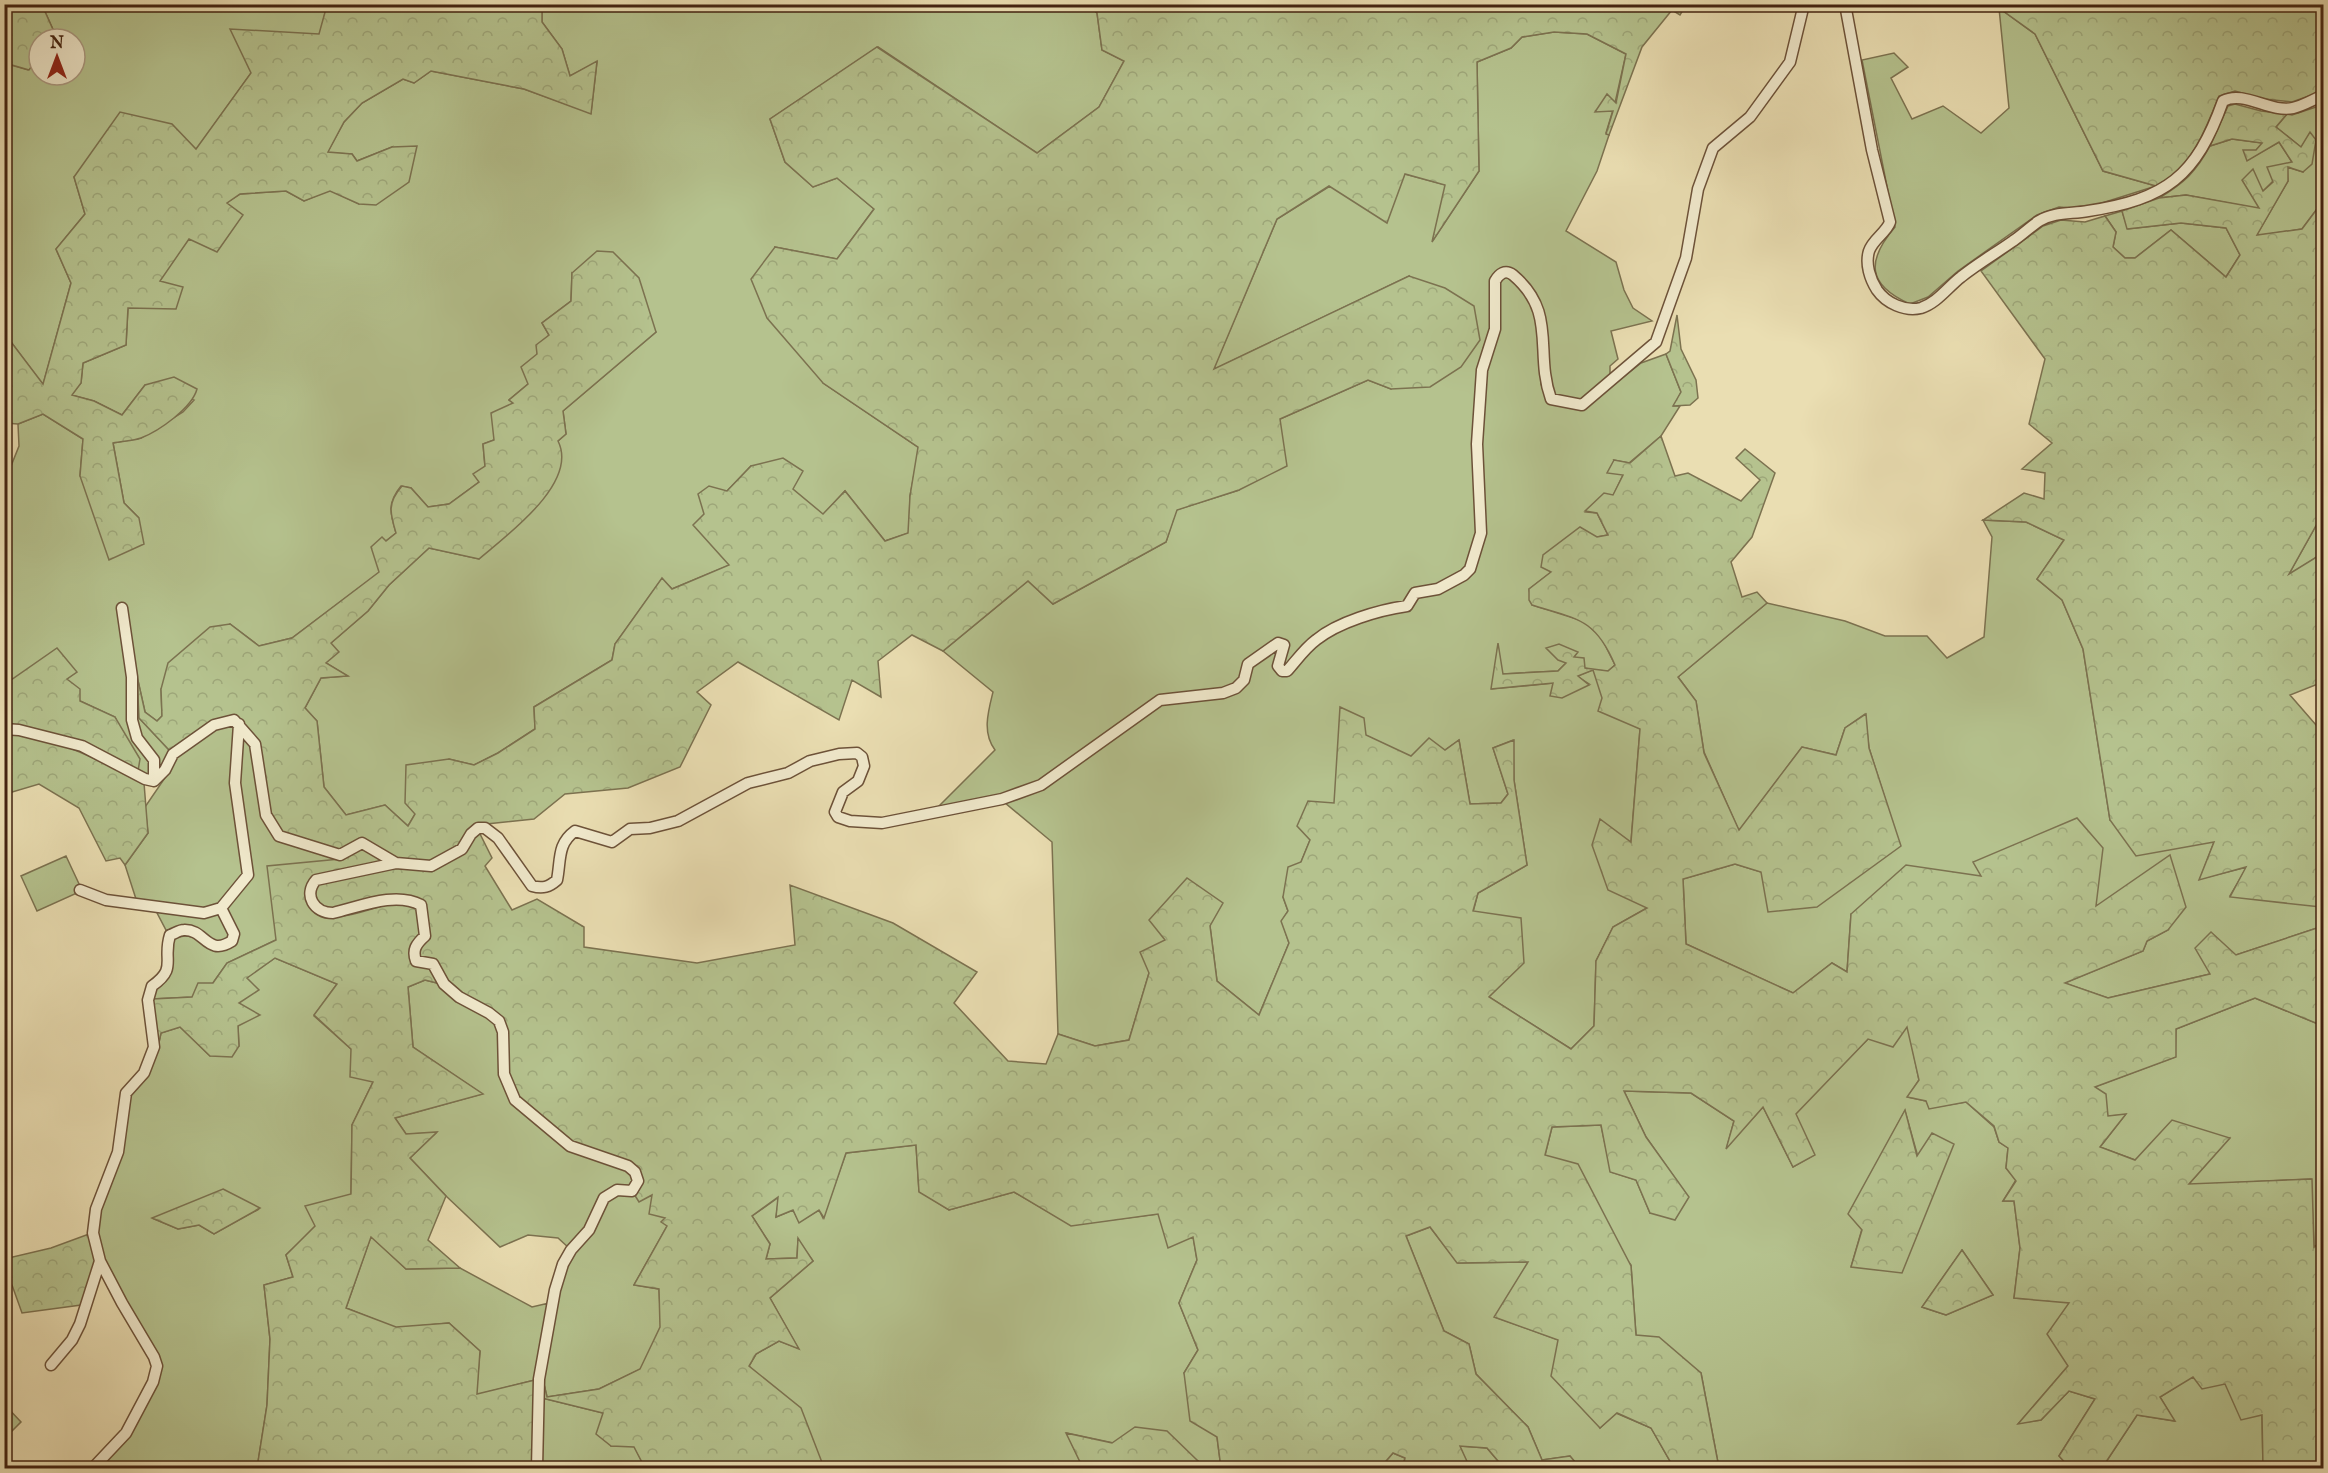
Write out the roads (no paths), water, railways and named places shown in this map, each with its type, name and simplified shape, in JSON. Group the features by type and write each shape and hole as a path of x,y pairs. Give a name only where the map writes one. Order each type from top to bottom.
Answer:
{"street":[{"path":"537,1468 539,1379 555,1290 563,1264 590,1230 604,1198 617,1190 632,1191 638,1181 635,1172 628,1166 570,1146 515,1100 504,1074 503,1032 499,1021 459,997 444,984 433,964 416,961 413,954 416,944 425,936 421,904 412,900 397,899 324,913 311,902 310,893 316,880 396,863 431,866 462,849 471,834 478,828 484,828 498,838 532,886 541,888 550,886 557,880 560,849 566,837 575,831 612,842 630,829 650,828 678,821 748,783 788,773 810,761 839,754 857,753 864,762 858,781 843,792 835,812 838,817 850,821 882,823 1002,799 1041,785 1160,700 1223,693 1236,688 1244,680 1248,664 1278,643 1284,645 1278,666 1282,671 1287,671 1314,641 1334,628 1393,608 1407,606 1415,593 1438,589 1464,575 1470,569 1481,533 1477,444 1482,381 1487,351 1495,329 1495,281 1498,275 1504,272 1510,273 1532,295 1544,327 1545,383 1551,399 1582,405 1656,342 1686,258 1698,189 1713,148 1750,117 1790,62 1804,4"},
{"path":"1845,4 1872,150 1890,222 1869,251 1869,273 1873,283 1887,301 1915,309 1932,303 1962,276 2040,221 2060,213 2086,211 2127,203 2157,192 2180,178 2194,161 2217,119 2223,101 2235,97 2262,105 2292,109 2324,95"},
{"path":"122,608 132,677 132,720 137,738 154,760 154,781"},
{"path":"154,781 165,770 173,754 214,725 234,720 255,744 266,815 279,836 340,855 362,843 396,863"},
{"path":"80,890 106,900 204,913 221,908 248,875 235,783 239,724"},
{"path":"4,729 19,730 82,746 145,779 154,781"},
{"path":"93,1468 126,1433 153,1382 157,1366 100,1261 93,1233 96,1209 118,1152 126,1093 144,1073 154,1047 148,1000 152,986 164,978 168,966 166,946 170,935 183,930 194,932 214,946 224,946 232,941 234,934 221,908"},
{"path":"51,1365 72,1340 80,1324 100,1261"}]}
